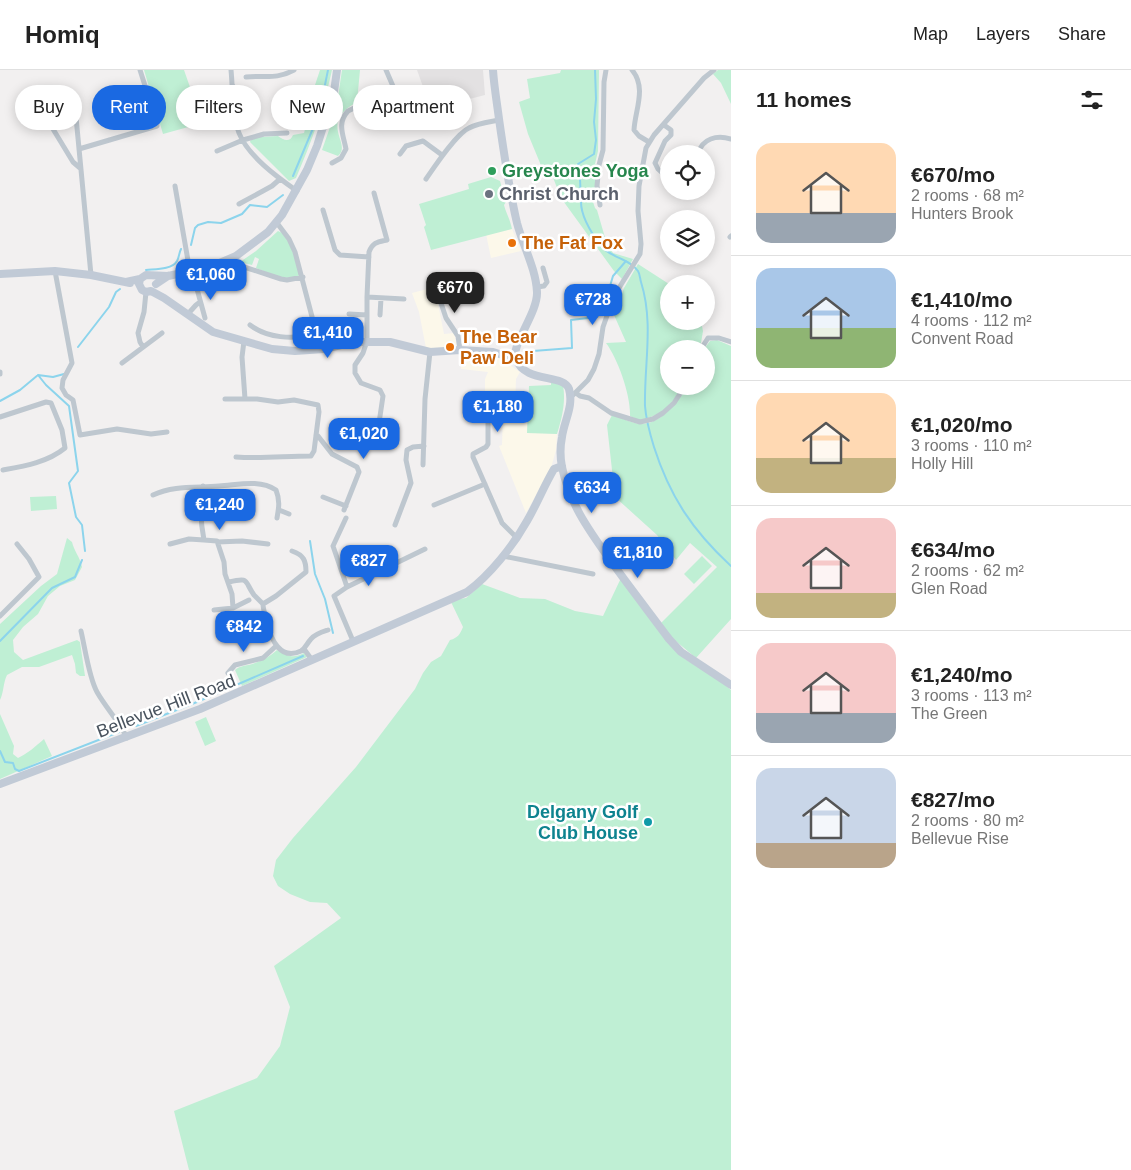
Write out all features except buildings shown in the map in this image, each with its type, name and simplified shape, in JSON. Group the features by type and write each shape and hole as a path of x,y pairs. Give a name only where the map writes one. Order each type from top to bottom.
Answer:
{"street":[{"path":"79,149 157,126 140,70"},
{"path":"232,70 233,85"},
{"path":"246,77 273,78 294,70"},
{"path":"140,283 144,275 168,276 190,272 210,267 236,256 252,246 277,223 297,191 317,146 334,92 337,70"},
{"path":"386,70 392,85"},
{"path":"493,70 507,179 518,225 537,287 536,306 517,345 515,359 520,366 538,377 564,383 573,395 589,398 611,413 640,422 663,414 680,395"},
{"path":"600,204 597,186 603,150 604,82 606,70"},
{"path":"632,70 638,77 640,88 634,130 639,136 649,142"},
{"path":"714,70 696,86 646,148 638,211 642,244 640,254 614,296 608,310 594,369 588,380 573,395 562,436 562,466 571,498 581,518 643,605 681,652 731,686"},
{"path":"332,163 341,158 346,149 341,126 342,117 353,109"},
{"path":"80,168 73,162 53,129 72,115 76,117 91,275"},
{"path":"426,179 442,155 466,129 478,124 499,120"},
{"path":"663,145 671,135 671,130 664,125"},
{"path":"240,130 243,140 250,150 280,179 297,191"},
{"path":"217,150 264,134 287,133"},
{"path":"702,145 711,138 721,136 731,139"},
{"path":"400,154 406,146 423,141 442,155"},
{"path":"660,152 655,162 660,171"},
{"path":"239,204 272,186 280,179"},
{"path":"175,186 190,272"},
{"path":"374,193 387,240 376,242 371,246 367,297 367,341 363,352 357,360 355,373 361,383 380,390 382,396 379,423"},
{"path":"323,210 335,250 340,256 369,257"},
{"path":"250,325 256,329 279,336 304,337 314,334 315,328 295,252 289,239 277,223"},
{"path":"238,265 286,280 303,277"},
{"path":"537,287 544,286 548,282 543,268"},
{"path":"0,274 55,271 140,283 152,288 213,332 272,349 295,351 324,349 367,341 401,344 430,352 460,350 492,352 515,359"},
{"path":"55,271 72,363 63,380 62,388 66,395 73,400 80,435 117,429 151,434 167,432"},
{"path":"143,347 138,333 155,279 152,276"},
{"path":"152,288 168,276"},
{"path":"433,279 446,318 458,336 460,350"},
{"path":"197,289 205,318"},
{"path":"367,297 404,299"},
{"path":"380,315 381,298"},
{"path":"187,315 200,302"},
{"path":"349,314 367,314"},
{"path":"122,363 162,334"},
{"path":"707,340 708,338 719,338 731,342"},
{"path":"244,341 242,358 245,399"},
{"path":"423,465 425,399 430,352"},
{"path":"224,399 278,402 294,400 318,405 320,412 314,451 311,456 236,457"},
{"path":"0,417 51,402 65,441 65,448 48,459 26,466 3,470"},
{"path":"488,402 488,444 473,454 502,523 516,536"},
{"path":"488,417 498,417"},
{"path":"316,436 332,454 357,467 359,472 345,508 323,497"},
{"path":"395,525 411,483 406,460 407,450 413,447 424,446"},
{"name":"Bellevue Hill Road","path":"0,784 127,738 244,691 467,592 477,585 503,556 527,521 554,469 562,466"},
{"path":"153,495 166,489 192,486 220,486 240,483 271,486 276,490 279,497 277,518"},
{"path":"434,505 485,484"},
{"path":"203,486 200,522 204,540"},
{"path":"279,510 289,514"},
{"path":"346,518 333,546 347,587"},
{"path":"170,544 189,539 268,544"},
{"path":"217,542 232,594 233,608"},
{"path":"0,616 39,576 17,544"},
{"path":"354,641 334,596 347,587 424,549"},
{"path":"263,604 306,572 304,557 300,553 292,551"},
{"path":"503,556 593,574"},
{"path":"229,582 243,579 248,582 253,594 263,604 269,631 276,646 283,652 289,653 304,649 310,639 328,630"},
{"path":"214,610 233,608 250,600"},
{"path":"81,631 93,683 97,692 121,725 127,738"},
{"path":"228,673 235,666 263,658 276,646"},
{"path":"304,649 312,660"}],"shaded area":[{"path":"417,70 483,70 485,95 472,98 472,85 422,85"},
{"path":"512,229 521,251 491,258 486,234"},
{"path":"431,288 434,298 437,299 444,334 454,333 457,347 426,348 419,312 412,293"},
{"path":"462,352 497,356 520,372 516,379 515,407 528,407 527,432 557,434 556,450 551,468 526,513 499,446 502,445 503,415 492,413 491,401 485,400 485,379 488,372 461,369"}],"green space":[{"path":"144,70 184,70 189,85 176,85 177,130 163,134 162,130 166,130 166,85 148,85"},
{"path":"320,70 332,70 328,85 315,85"},
{"path":"342,70 360,70 359,85 353,85 353,105 343,113 343,85 340,85"},
{"path":"561,70 599,70 598,151 595,164 598,164 596,199 593,202 606,241 613,253 633,259 622,279 614,271 561,198 552,175 542,173 528,134 519,102 530,98 527,79 560,73"},
{"path":"718,70 731,70 731,104 721,83 713,74"},
{"path":"305,130 315,130 296,178 289,181 250,142 251,139 260,137 278,136 288,140 293,135 304,133"},
{"path":"329,130 338,130 342,145 338,156 322,150"},
{"path":"491,177 500,181 506,202 504,205 512,229 431,250 419,204 469,189 468,184"},
{"path":"278,231 286,238 292,250 300,275 284,278 256,268 259,259 255,257 252,265 240,262 256,251"},
{"path":"638,264 660,278 660,330 703,331 702,340 660,340 660,395 677,395 661,412 640,421 630,416 623,378 615,358 606,343 626,342 614,315 624,288"},
{"path":"715,340 731,346 731,619 696,658 671,637 661,623 717,567 690,543 676,560 657,535 615,497 607,425 612,415 635,423 651,422 666,413 681,395 715,395"},
{"path":"551,382 563,385 564,391 563,410 557,434 527,433 529,386 551,385"},
{"path":"56,496 57,509 31,511 30,497"},
{"path":"67,538 72,542 82,567 75,580 60,586 48,596 38,614 23,627 13,640 14,652 23,660 77,640 80,642 85,676 80,676 76,673 72,655 39,667 22,667 7,675 0,700 0,624 41,586 57,574"},
{"path":"702,556 712,566 694,584 684,574"},
{"path":"621,578 660,631 685,659 719,680 731,690 731,1170 189,1170 174,1111 257,1078 280,1046 290,1007 274,966 341,918 327,903 310,902 290,894 278,886 273,876 276,860 356,767 415,689 431,662 441,656 450,640 460,634 463,627 451,602 466,598 482,584 520,598 545,599 575,611 603,616"},
{"path":"277,650 290,656 304,653 307,657 242,686 235,670 239,667 261,661"},
{"path":"0,714 14,746 13,754 18,758 44,739 52,756 0,779"},
{"path":"206,717 216,741 205,746 195,722"}],"waterway":[{"path":"293,176 319,114 328,70"},
{"path":"595,70 596,99 594,122 596,140 594,154 578,164 581,208 591,231 601,246 635,267 639,272 645,297 648,328 645,406 654,447 667,482 684,512 705,540 731,566"},
{"path":"191,245 195,228 198,225 208,222 221,223 242,214 250,205 267,207 283,195"},
{"path":"146,270 175,264 181,249"},
{"path":"533,351 572,348 571,320 597,317 607,296 613,276 626,261"},
{"path":"78,347 109,307 116,292 120,289"},
{"path":"0,401 20,390 38,375 53,377 64,374"},
{"path":"38,375 69,406 78,471 69,483 76,517 82,525 85,551"},
{"path":"310,541 315,574 325,599 333,633"},
{"path":"0,641 52,588 75,577 82,560"},
{"path":"136,726 303,656"},
{"path":"0,751 5,762 13,763 15,769 19,771 119,732"}],"place":[{"name":"Greystones Yoga","path":"492,171"},
{"name":"Christ Church","path":"489,194"},
{"name":"The Fat Fox","path":"512,243"},
{"name":"The Bear Paw Deli","path":"450,347"},
{"name":"Delgany Golf Club House","path":"648,822"}]}
